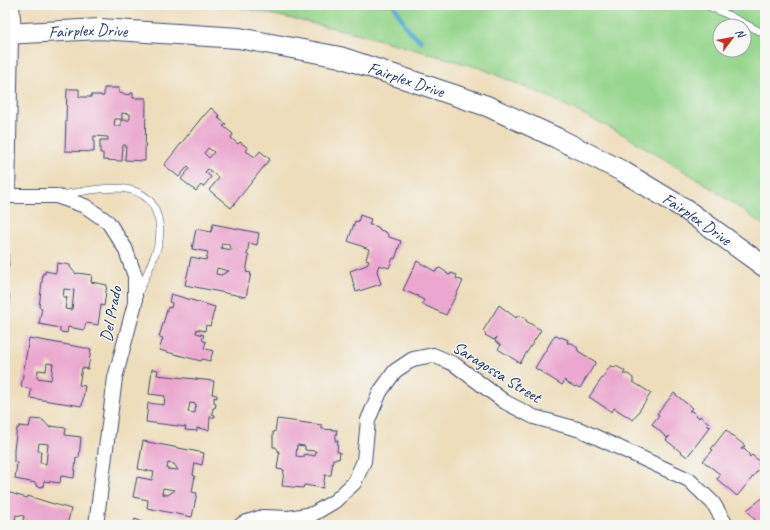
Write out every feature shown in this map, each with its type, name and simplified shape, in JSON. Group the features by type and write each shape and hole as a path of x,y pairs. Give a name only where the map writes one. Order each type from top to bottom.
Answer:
{"main road":[{"path":"8,33 9,5"},
{"name":"Fairplex Drive","path":"8,33 100,29 239,38 340,57 487,106 557,138 622,171 685,209 765,267"}],"street":[{"path":"6,196 8,33"},
{"name":"Del Prado","path":"6,196 56,196 85,206 108,222 125,248 135,276 135,303 115,378 96,525"},
{"name":"Saragossa Street","path":"241,525 244,522 263,517 289,518 313,514 335,501 354,483 357,478 364,461 368,420 380,392 395,371 413,359 433,355 454,364 505,402 534,417 581,430 689,480 713,504 726,525"}],"lane":[{"path":"706,5 765,34"},
{"path":"56,196 103,188 128,189 142,194 154,204 160,222 158,244 135,303"}],"green space":[{"path":"229,5 765,5 765,226 704,183 626,136 551,98 480,68 356,33"}],"building":[{"path":"104,88 119,88 119,93 130,95 133,93 133,98 146,98 145,161 125,160 126,145 123,145 122,161 103,160 103,153 100,153 100,140 108,140 108,137 94,136 94,152 65,151 67,89 79,89 79,97 91,97 91,95 104,96","holes":["122,113 130,114 129,120 121,120 121,126 114,126 115,119 122,119"]},
{"path":"211,108 220,116 218,118 226,124 223,126 233,134 231,138 238,144 240,142 248,148 246,151 255,157 260,151 270,159 231,208 209,190 219,178 208,169 205,172 211,177 203,187 201,185 196,191 181,179 190,168 188,166 179,177 164,165","holes":["208,148 214,152 209,158 204,153"]},
{"path":"360,215 371,219 369,225 378,227 380,230 386,232 389,237 401,241 395,259 393,258 389,268 379,265 377,271 381,284 356,292 350,271 367,265 369,260 366,259 369,249 348,241 355,221 358,222"},
{"path":"213,224 259,233 257,245 249,243 247,255 249,256 246,272 251,273 246,297 185,285 191,257 206,260 208,252 192,249 196,229 211,232","holes":["222,243 228,244 232,250 221,248","217,268 229,271 221,275 216,274"]},
{"path":"5,254 8,254 9,267 5,267"},
{"path":"417,261 436,272 437,269 440,268 447,274 450,275 451,273 457,275 456,278 463,281 446,315 422,304 424,300 418,297 418,295 417,296 403,290"},
{"path":"57,263 70,265 76,274 92,275 91,282 107,285 104,306 101,305 98,325 86,323 84,330 68,327 67,333 60,332 60,328 39,324 42,308 39,307 43,273 45,274 45,271 56,273","holes":["64,289 74,290 72,310 65,309 67,297 63,297"]},
{"path":"5,294 9,294 10,306 5,306"},
{"path":"171,294 215,307 210,326 206,325 205,331 197,329 196,333 204,335 202,340 206,342 204,348 213,351 210,361 202,359 201,361 159,350 163,338 159,337 168,307 171,308 172,303 169,302"},
{"path":"499,305 516,318 517,316 521,316 526,319 526,321 541,330 520,363 498,349 501,345 495,341 497,337 494,340 485,335 486,334 483,331"},
{"path":"555,335 568,340 567,343 572,343 577,347 578,351 596,362 580,388 575,387 565,380 562,385 535,368"},
{"path":"29,338 91,349 88,369 82,368 79,385 85,386 82,406 30,398 31,389 21,387","holes":["47,363 53,364 51,380 37,378 38,370 46,371"]},
{"path":"611,365 625,371 623,374 628,374 633,378 633,382 651,393 633,420 614,408 612,412 589,397"},
{"path":"152,369 158,370 157,375 214,381 212,394 217,395 217,398 214,397 214,403 216,404 215,408 213,408 212,414 215,415 215,417 210,417 209,430 197,428 197,431 185,430 186,427 146,422 148,403 164,405 165,396 149,394","holes":["190,403 196,404 195,413 188,412"]},
{"path":"674,393 692,408 689,411 692,411 699,418 700,416 709,423 707,425 710,427 687,457 666,440 670,436 667,438 652,424 659,415 657,414"},
{"path":"31,419 43,420 50,428 50,426 66,428 65,435 81,437 79,458 76,458 74,478 61,476 60,483 44,481 43,487 36,486 36,483 15,479 17,463 14,462 14,449 17,428 19,428 19,426 29,427","holes":["39,443 48,444 46,464 40,463 41,451 38,451"]},
{"path":"277,419 322,425 322,429 337,430 335,441 338,441 337,452 340,452 339,459 333,459 331,475 325,475 323,488 304,485 303,488 282,486 284,470 277,469 280,454 276,447 273,447 273,432 275,432","holes":["297,445 305,446 305,450 316,451 315,456 304,454 304,457 296,456"]},
{"path":"726,430 745,446 741,449 744,449 750,457 752,455 760,462 758,464 761,467 737,496 717,479 721,475 703,461 713,450 711,449"},
{"path":"143,441 204,453 202,465 195,463 193,475 195,476 192,492 197,493 192,517 147,508 148,500 133,497 137,477 152,480 154,472 138,469","holes":["168,463 174,464 178,470 167,469","163,488 175,490 168,495 162,494"]},
{"path":"7,492 27,498 28,496 71,509 67,525 22,525 24,516 16,515 14,525 5,525 5,499"},
{"path":"765,496 765,525 759,525 747,510"},
{"path":"135,519 150,525 133,525"}],"waterway":[{"path":"394,5 408,30 421,41"}]}
